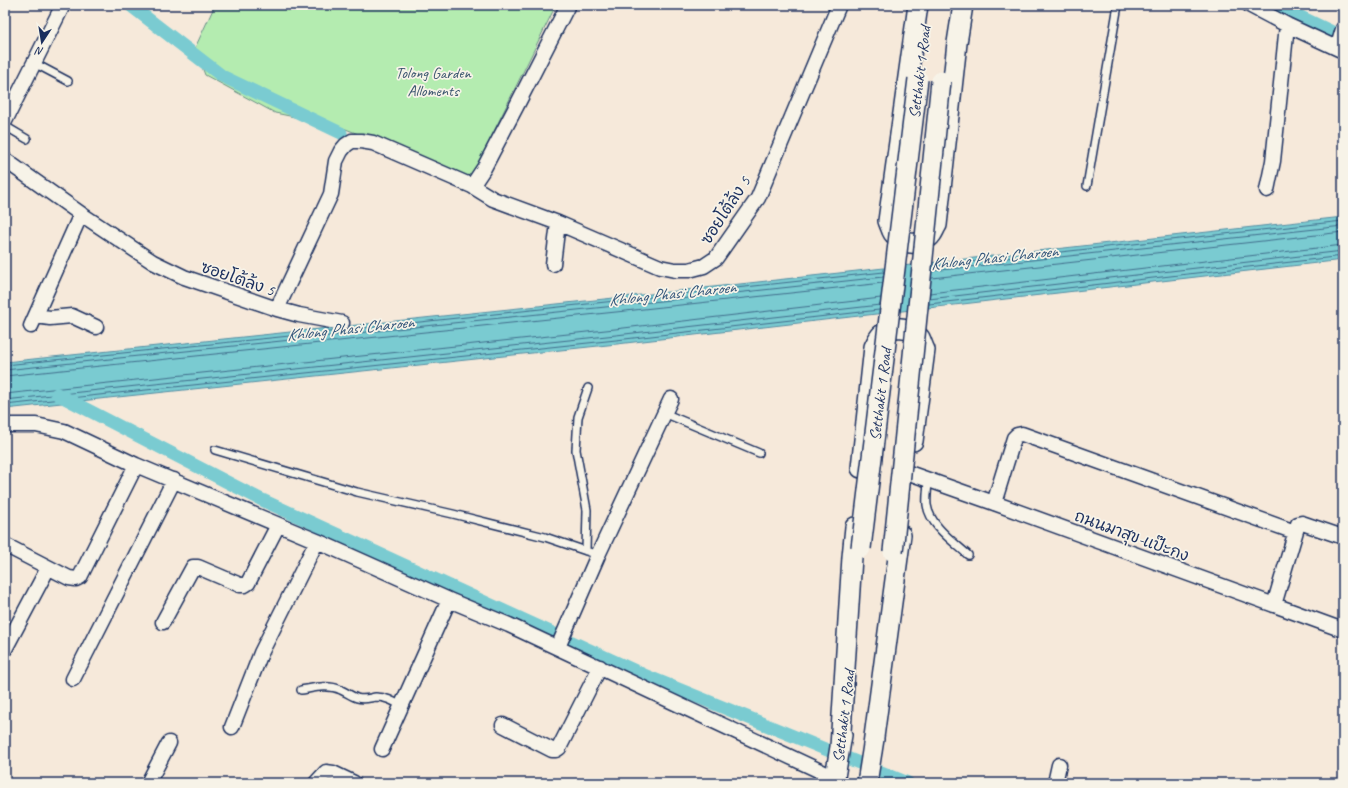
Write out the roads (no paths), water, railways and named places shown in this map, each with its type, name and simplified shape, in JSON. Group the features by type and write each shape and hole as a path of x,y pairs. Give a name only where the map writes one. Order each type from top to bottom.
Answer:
{"main road":[{"path":"918,5 888,221 892,232 896,237 909,243 917,243 926,240 932,234 937,225 962,5"},
{"name":"Setthakit 1 Road","path":"834,781 840,747 861,548 928,5"},
{"name":"Setthakit 1 Road","path":"868,782 941,81 951,5"},
{"path":"840,747 852,557 874,346 879,337 885,332 893,328 908,329 920,338 924,350 872,752"}],"street":[{"path":"5,121 63,5"},
{"path":"472,186 484,168 568,5"},
{"name":"ซอยโต้ล้ง 5","path":"5,160 81,214 153,262 184,277 277,309 331,194 336,161 346,145 352,141 362,141 372,144 472,186 493,199 558,223 660,267 675,270 689,270 704,266 716,258 758,198 839,5"},
{"path":"1249,5 1287,25 1338,46"},
{"path":"1268,190 1273,160 1287,25"},
{"path":"81,214 33,321 72,316 96,327"},
{"path":"553,264 558,223"},
{"path":"277,309 299,315 342,323"},
{"path":"558,647 592,553 671,399"},
{"path":"5,425 36,425 64,431 136,465 278,524 558,647 834,781"},
{"path":"994,503 1014,438 1017,435 1022,434 1295,532"},
{"path":"5,544 69,578 76,579 80,577 136,465"},
{"name":"ถนนมาสุข-แป๊ะกง","path":"909,473 1343,630"},
{"path":"73,679 174,480"},
{"path":"1274,605 1298,524 1302,523 1343,537"},
{"path":"162,622 193,567 198,567 245,586 248,583 278,524"},
{"path":"232,727 261,653 317,541"},
{"path":"5,649 48,568"},
{"path":"382,749 449,600"},
{"path":"503,725 552,750 556,750 559,748 600,667"},
{"path":"148,783 169,744"},
{"path":"1055,783 1059,765"},
{"path":"316,783 326,772 333,773 354,783"}],"lane":[{"path":"1087,186 1118,5"},
{"path":"1338,46 1340,27"},
{"path":"34,63 68,81"},
{"path":"5,126 26,140"},
{"path":"215,450 358,492 545,537 592,553 587,510 576,450 578,418 588,388"},
{"path":"664,413 759,453"},
{"path":"928,480 927,505 932,517 943,532 968,556"},
{"path":"301,690 321,686 339,689 356,698 386,698 401,706"}],"water":[{"name":"Khlong Phasi Charoen","path":"1343,217 1343,260 617,344 5,409 5,362 614,298"}],"waterway":[{"path":"130,5 222,76 341,133"},
{"path":"1276,5 1343,37"},
{"path":"57,394 260,499 644,675 908,783"}],"park label":[{"name":"Tolong Garden Alloments","path":"433,81"}]}
